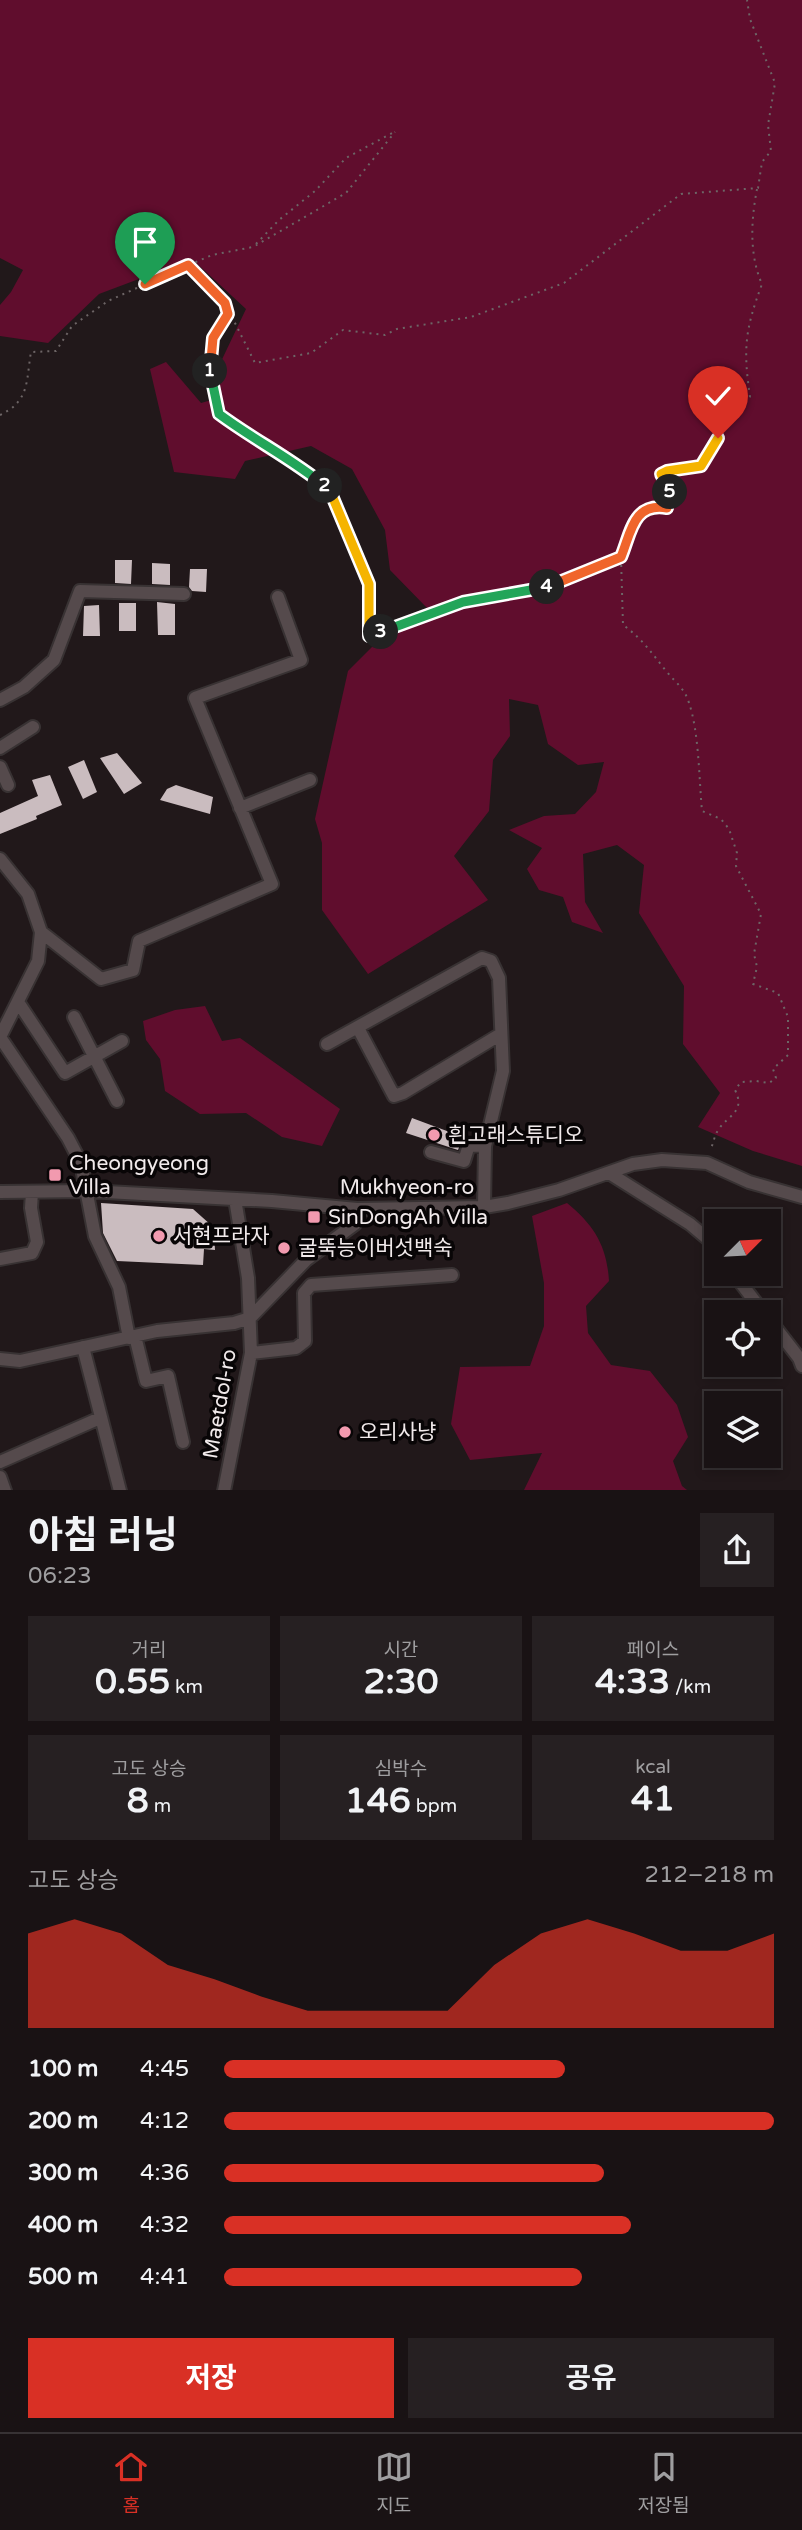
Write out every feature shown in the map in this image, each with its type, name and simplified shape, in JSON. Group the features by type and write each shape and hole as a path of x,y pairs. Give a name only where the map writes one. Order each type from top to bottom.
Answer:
{"street":[{"path":"0,700 24,687 54,660 80,591 184,594"},
{"path":"41,932 102,979 133,970 139,941 272,884 195,698 301,660 278,597"},
{"path":"0,748 33,727"},
{"path":"0,767 8,785"},
{"path":"240,808 310,780"},
{"path":"1,860 28,894 41,932 38,961 0,1037 68,1138 81,1163 95,1236 119,1287 146,1381 168,1376 183,1442"},
{"path":"327,1044 482,958 491,961 499,978 503,1071 485,1146 484,1207"},
{"path":"18,1002 65,1073 122,1041"},
{"path":"74,1017 117,1101"},
{"path":"358,1028 394,1096 501,1034"},
{"path":"430,1152 464,1161 469,1145 485,1146"},
{"name":"Mukhyeon-ro","path":"0,1192 88,1191 357,1209 484,1207 559,1190 633,1164 662,1160 707,1163 749,1182 802,1197"},
{"path":"609,1172 704,1236"},
{"path":"0,1259 32,1253 37,1242 32,1192"},
{"name":"Maetdol-ro","path":"224,1490 251,1353 248,1278 234,1199"},
{"path":"0,1359 20,1361 157,1331 234,1323 250,1318 306,1260 355,1223 357,1209"},
{"path":"251,1353 296,1348 305,1341 304,1293 311,1285 452,1275"},
{"path":"743,1286 754,1300"},
{"path":"781,1335 802,1366"},
{"path":"83,1347 120,1490"},
{"path":"0,1462 100,1418"},
{"path":"0,1477 5,1490"}],"path":[{"path":"707,1163 717,1130 731,1118 738,1106 735,1090 741,1082 769,1083 776,1077 773,1069 788,1055 788,1017 778,993 753,984 757,967 754,954 761,914 737,866 737,853 729,829 721,819 702,811 690,704 681,687 647,645 624,625 621,557 640,512 657,506 667,508 670,490 661,474 701,466 734,413 750,397 745,360 748,323 762,284 754,266 753,209 762,162 771,151 768,125 775,83 750,19 747,0"},
{"path":"0,415 9,411 23,397 32,352 57,351 72,327 108,301 212,256 253,247 346,193 395,132 346,158 253,247"},
{"path":"188,265 225,303 228,314 255,363 311,354 343,330 384,335 397,329 471,317 564,283 681,194 758,188"},
{"path":"228,314 213,338 209,370 219,414 252,439 300,465 330,491 369,584 369,636 463,602 553,586 621,557"}],"shaded area":[{"path":"0,0 802,0 802,1166 753,1151 698,1127 720,1093 683,1044 684,986 639,913 644,865 617,845 583,854 585,902 603,933 572,922 563,897 539,890 527,869 542,848 509,830 544,816 575,814 596,792 604,762 578,765 548,744 538,705 509,699 510,736 493,760 489,811 454,856 488,900 368,974 322,910 322,843 315,819 348,671 388,631 429,610 390,570 385,530 352,469 311,446 245,461 235,479 174,472 150,369 166,362 201,403 222,397 216,372 246,309 192,259 99,294 48,343 0,336 0,305 23,270 0,258"},
{"path":"205,1006 222,1041 240,1038 340,1109 322,1146 282,1137 246,1113 200,1114 165,1091 160,1059 146,1040 143,1021 175,1010"},
{"path":"567,1203 592,1228 602,1247 608,1269 609,1281 586,1306 588,1333 611,1365 650,1371 677,1405 688,1437 673,1461 682,1486 687,1490 524,1490 542,1453 470,1460 451,1424 460,1367 530,1366 544,1326 544,1283 532,1216"}],"building":[{"path":"115,560 132,560 131,584 115,583"},
{"path":"152,563 170,564 170,585 152,584"},
{"path":"190,569 207,569 206,592 192,591 189,587"},
{"path":"157,602 175,604 175,635 158,635"},
{"path":"119,603 136,603 136,631 119,631"},
{"path":"99,605 100,636 83,636 84,606"},
{"path":"117,753 142,783 124,794 100,758"},
{"path":"84,760 97,792 83,799 68,767"},
{"path":"50,775 62,805 0,834 0,813 38,796 32,780"},
{"path":"176,785 213,797 210,814 160,800 167,789"},
{"name":"흰고래스튜디오","path":"412,1118 463,1137 458,1150 406,1133"},
{"name":"서현프라자","path":"101,1203 193,1209 211,1225 210,1234 214,1233 215,1250 204,1249 203,1265 117,1261 103,1233"}],"place":[{"name":"흰고래스튜디오","path":"434,1135"},
{"name":"Cheongyeong Villa","path":"55,1175"},
{"name":"SinDongAh Villa","path":"314,1217"},
{"name":"서현프라자","path":"159,1236"},
{"name":"굴뚝능이버섯백숙","path":"284,1248"},
{"name":"오리사냥","path":"345,1432"}],"route":[{"path":"145,284 188,265 225,303 228,314 213,338 209,370 219,414 252,439 300,465 330,491 369,584 369,636 463,602 553,586 621,557 640,512 657,506 667,508 670,490 661,474 701,466 718,438"}]}
